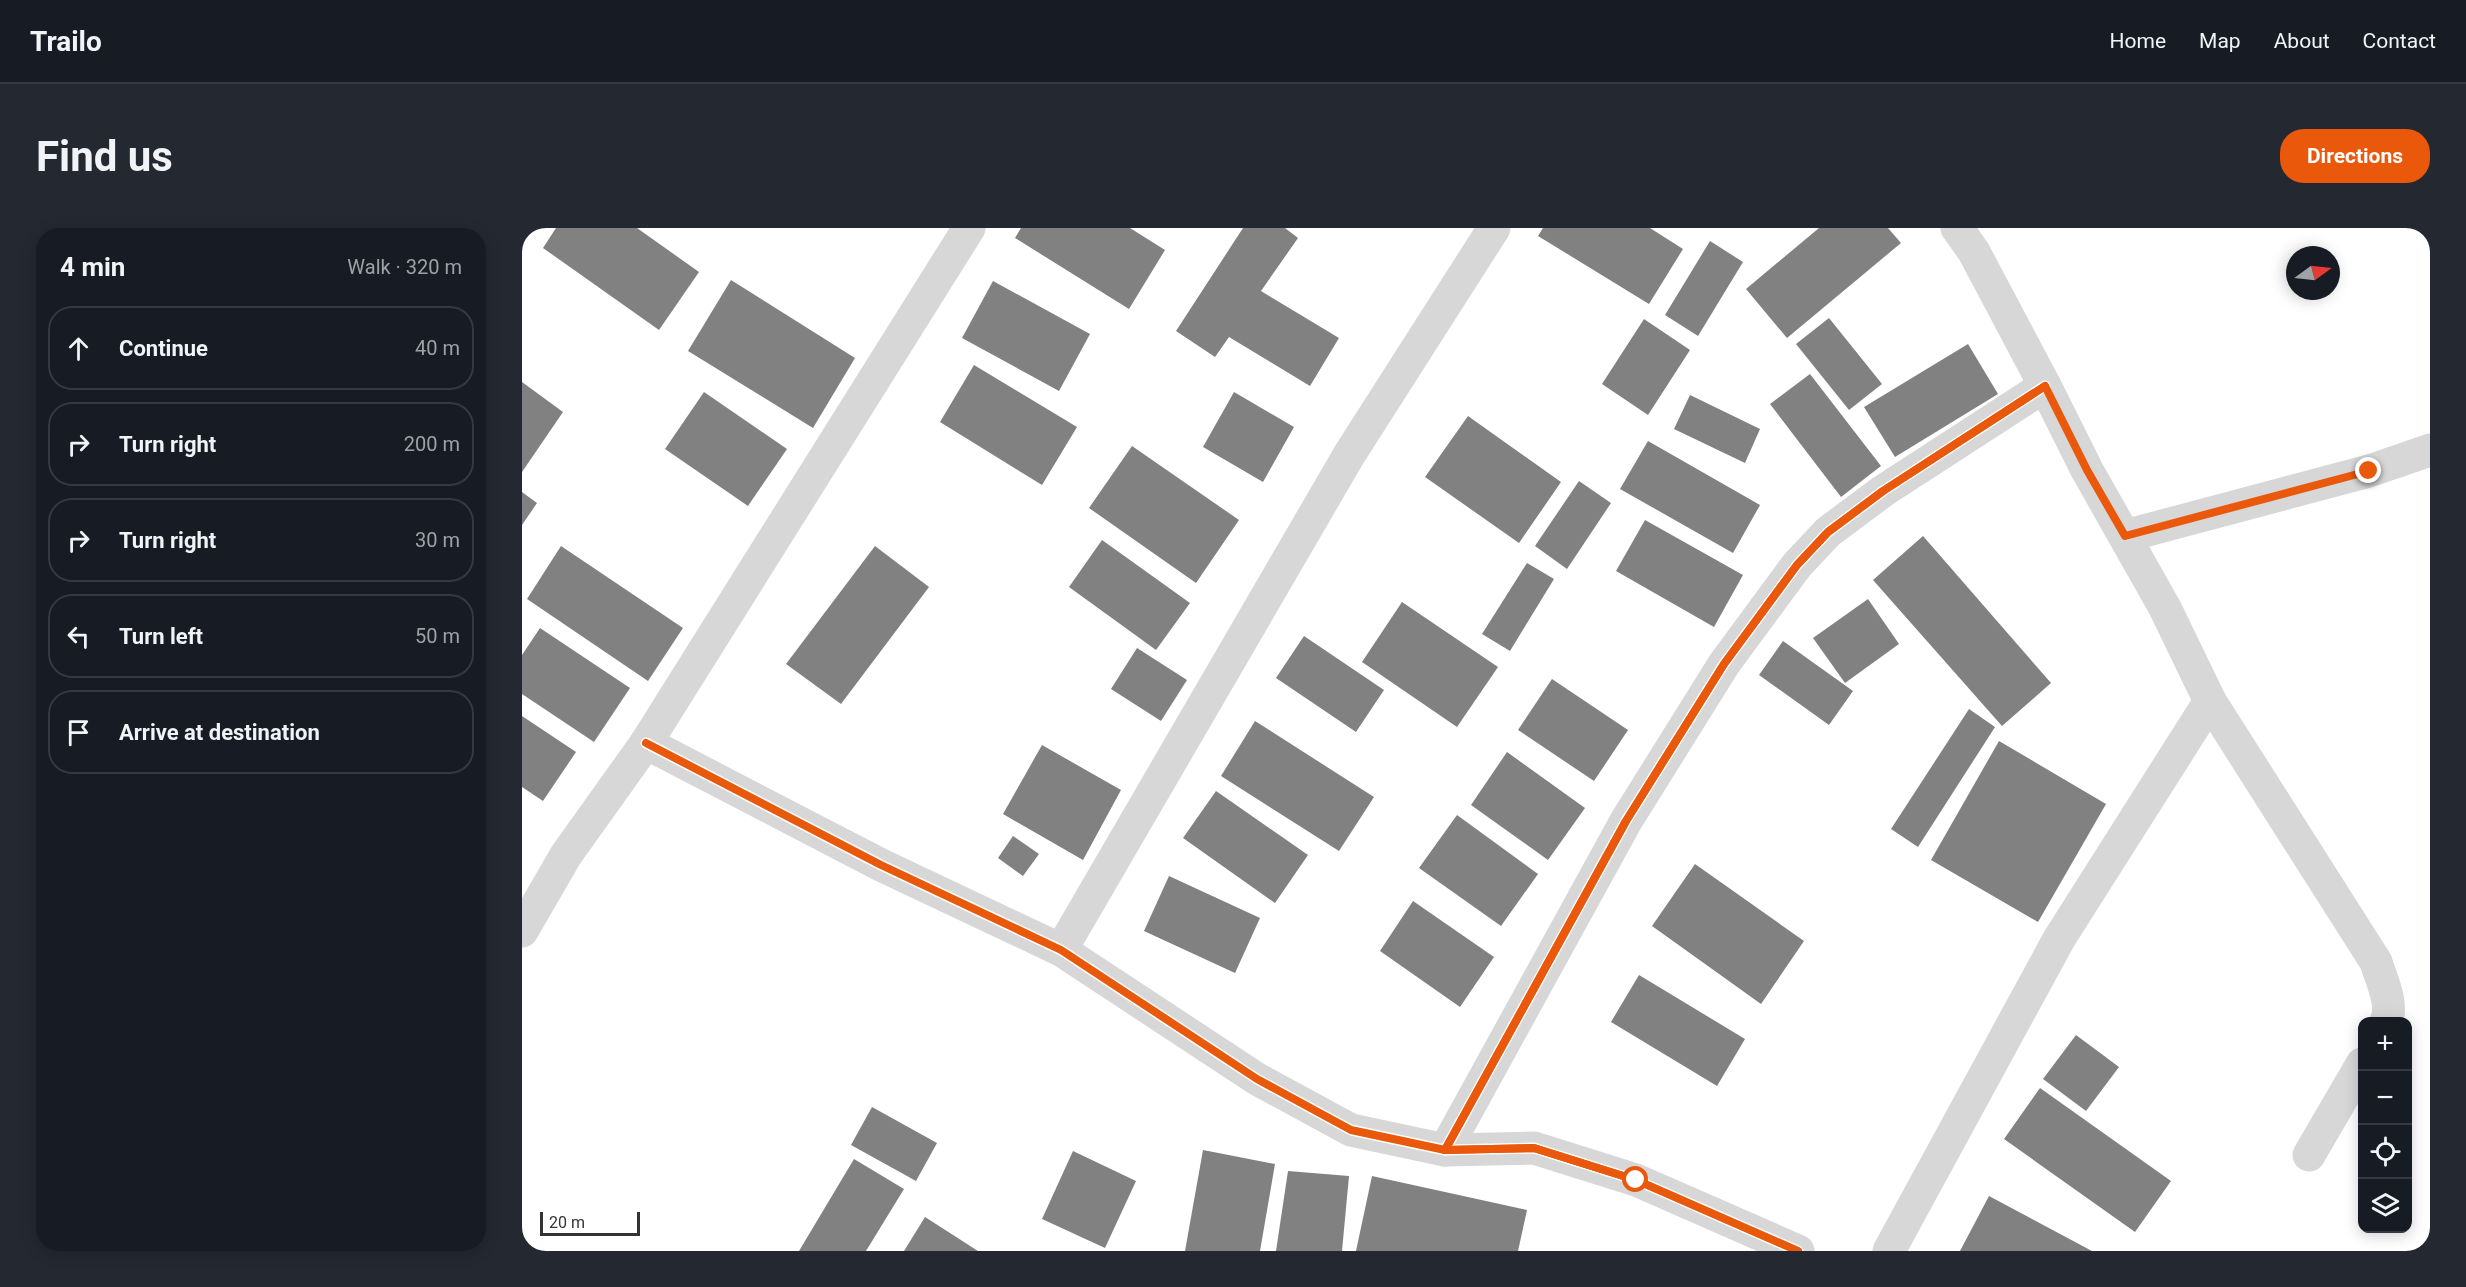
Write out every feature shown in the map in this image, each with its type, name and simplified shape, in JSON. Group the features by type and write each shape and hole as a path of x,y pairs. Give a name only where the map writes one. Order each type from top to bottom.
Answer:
{"street":[{"path":"1061,950 1349,455 1494,228"},
{"path":"1957,228 1974,252 2087,470 2165,608 2211,701 2376,962 2386,994 2388,1017"},
{"path":"522,931 566,855 646,743 960,231"},
{"path":"1445,1150 1626,821 1724,664 1797,565 1828,532 1883,491 2045,386"},
{"path":"2125,536 2369,471 2430,450"},
{"path":"1889,1251 2059,939 2211,701"},
{"path":"646,743 881,865 1061,950 1257,1079 1352,1130 1445,1150 1534,1148 1636,1180 1798,1251"},
{"path":"2309,1155 2358,1071"}],"building":[{"path":"556,228 637,228 699,272 659,330 543,248"},
{"path":"1021,228 1130,228 1165,250 1129,309 1015,238"},
{"path":"1243,228 1285,228 1298,238 1261,291 1339,338 1310,386 1229,337 1215,357 1176,331"},
{"path":"1543,228 1650,228 1683,249 1649,304 1538,236"},
{"path":"1819,228 1888,228 1901,243 1787,338 1746,289"},
{"path":"1710,241 1743,262 1698,336 1665,315"},
{"path":"731,280 855,358 813,428 688,351"},
{"path":"993,281 1090,334 1059,391 962,338"},
{"path":"1829,318 1882,384 1849,410 1796,344"},
{"path":"1644,319 1690,350 1648,415 1602,384"},
{"path":"1968,344 1998,394 1895,457 1864,407"},
{"path":"974,365 1077,427 1042,485 940,422"},
{"path":"1810,374 1881,466 1841,497 1770,404"},
{"path":"522,382 563,412 522,472"},
{"path":"704,392 787,449 748,506 665,449"},
{"path":"1234,392 1294,427 1263,482 1203,447"},
{"path":"1690,395 1760,429 1745,463 1674,429"},
{"path":"1468,416 1561,482 1519,543 1425,477"},
{"path":"1648,441 1760,505 1733,553 1620,489"},
{"path":"1132,446 1239,520 1196,583 1089,508"},
{"path":"1579,481 1611,503 1567,569 1535,546"},
{"path":"522,492 537,503 522,525"},
{"path":"1645,520 1743,575 1714,627 1616,571"},
{"path":"1923,536 2051,683 2002,726 1873,580"},
{"path":"1102,540 1190,603 1156,650 1069,587"},
{"path":"561,546 683,628 648,681 527,599"},
{"path":"875,546 929,587 841,704 786,664"},
{"path":"1527,563 1554,579 1510,651 1482,634"},
{"path":"1868,599 1899,644 1845,683 1813,638"},
{"path":"1402,602 1498,667 1457,727 1362,662"},
{"path":"540,628 630,688 594,742 522,694 522,655"},
{"path":"1304,636 1384,690 1356,732 1276,678"},
{"path":"1783,641 1853,691 1829,725 1759,675"},
{"path":"1137,648 1187,680 1161,721 1111,689"},
{"path":"1552,679 1628,730 1594,781 1518,730"},
{"path":"1969,709 1995,727 1918,847 1891,829"},
{"path":"522,716 576,752 543,801 522,787"},
{"path":"1255,721 1374,797 1339,851 1221,776"},
{"path":"1999,741 2106,804 2038,922 1931,860"},
{"path":"1042,745 1121,790 1083,860 1003,814"},
{"path":"1507,752 1585,808 1548,860 1471,805"},
{"path":"1216,791 1308,855 1275,903 1183,838"},
{"path":"1457,815 1538,874 1501,926 1419,868"},
{"path":"1013,836 1039,854 1023,876 998,858"},
{"path":"1695,864 1804,941 1761,1004 1652,926"},
{"path":"1169,876 1260,918 1235,973 1144,931"},
{"path":"1413,901 1494,957 1460,1007 1380,951"},
{"path":"1639,975 1745,1039 1717,1086 1611,1022"},
{"path":"2076,1035 2119,1067 2086,1111 2043,1079"},
{"path":"2040,1088 2171,1181 2135,1232 2004,1139"},
{"path":"872,1107 937,1143 916,1181 851,1145"},
{"path":"1203,1150 1275,1164 1260,1251 1185,1251"},
{"path":"1073,1151 1136,1181 1105,1248 1042,1219"},
{"path":"854,1159 904,1189 866,1251 799,1251"},
{"path":"1288,1171 1349,1176 1342,1251 1276,1251"},
{"path":"1372,1176 1527,1210 1518,1251 1356,1251"},
{"path":"1989,1196 2092,1251 1960,1251"},
{"path":"925,1217 978,1251 904,1251"}],"cycle path":[{"path":"1445,1150 1626,821 1724,664 1797,565 1828,532 1883,491 2045,386"},
{"path":"646,743 881,865 1061,950 1257,1079 1351,1130 1445,1150 1534,1148 1636,1180 1798,1251"}],"route":[{"path":"1636,1180 1534,1148 1445,1150 1626,821 1724,664 1797,565 1828,532 1883,491 2045,386 2087,470 2125,536 2369,471"}]}
